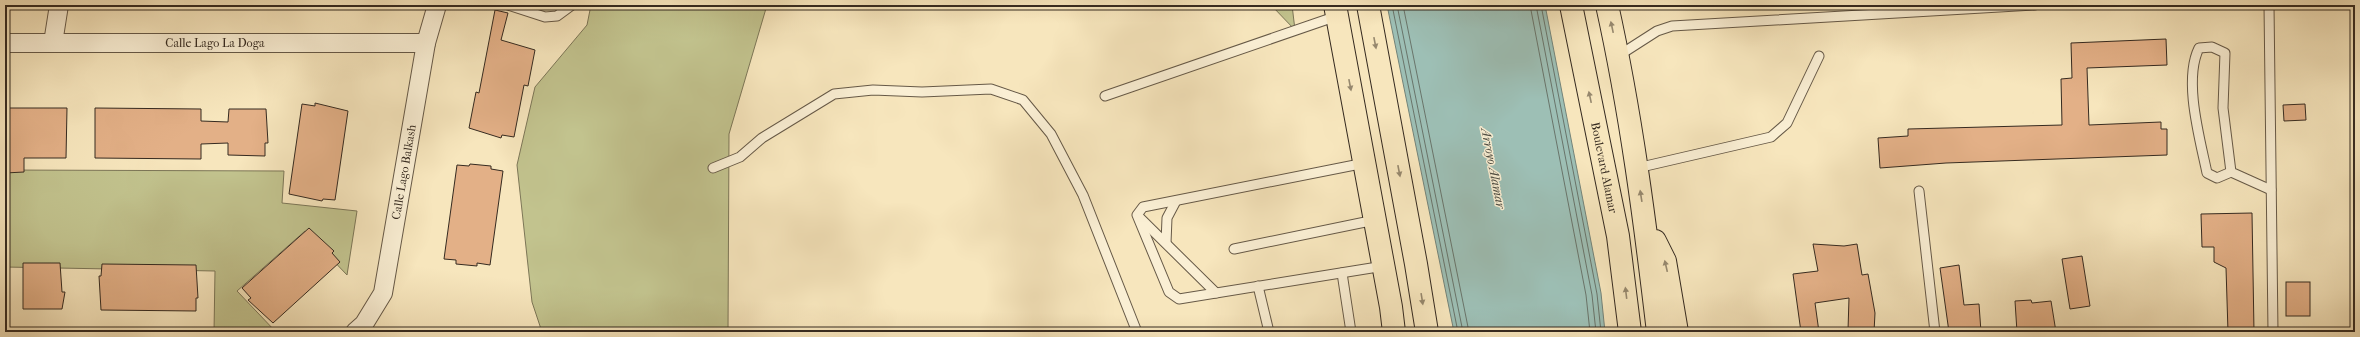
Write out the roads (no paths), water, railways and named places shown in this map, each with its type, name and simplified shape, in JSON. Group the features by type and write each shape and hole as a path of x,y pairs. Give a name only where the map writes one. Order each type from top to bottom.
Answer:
{"highway":[{"path":"1368,5 1416,264 1427,332"},
{"name":"Boulevard Alamar","path":"1571,5 1618,236 1630,332"},
{"path":"1607,5 1618,56 1637,168 1658,332"},
{"path":"1336,10 1384,266 1394,332"},
{"path":"1645,224 1665,261 1677,332"},
{"path":"1386,332 1386,323 1391,307"}],"street":[{"path":"53,43 59,5"},
{"name":"Calle Lago Balkash","path":"355,332 364,324 383,292 426,43 437,5"},
{"name":"Calle Lago La Doga","path":"5,43 426,43"}],"lane":[{"path":"508,5 545,17 557,16 572,5"},
{"path":"1618,56 1657,31 1672,26 2035,5"},
{"path":"2269,5 2273,332"},
{"path":"1105,96 1336,10"},
{"path":"2231,172 2223,108 2225,53 2212,47 2199,48 2193,60 2194,113 2207,173 2217,178 2231,172 2271,190"},
{"path":"1637,168 1772,137 1787,123 1820,56"},
{"path":"713,168 740,157 762,138 834,94 873,90 922,92 991,89 1023,100 1051,134 1083,195 1137,332"},
{"path":"1137,215 1143,207 1365,163"},
{"path":"1919,191 1935,332"},
{"path":"1166,243 1167,218 1176,201"},
{"path":"1137,215 1216,293"},
{"path":"1137,215 1168,292 1179,298 1384,266"},
{"path":"1234,249 1375,220"},
{"path":"1342,273 1351,332"},
{"path":"1258,286 1269,332"}],"water":[{"name":"Arroyo Alamar","path":"1387,5 1545,5 1601,293 1605,332 1454,332"}]}
